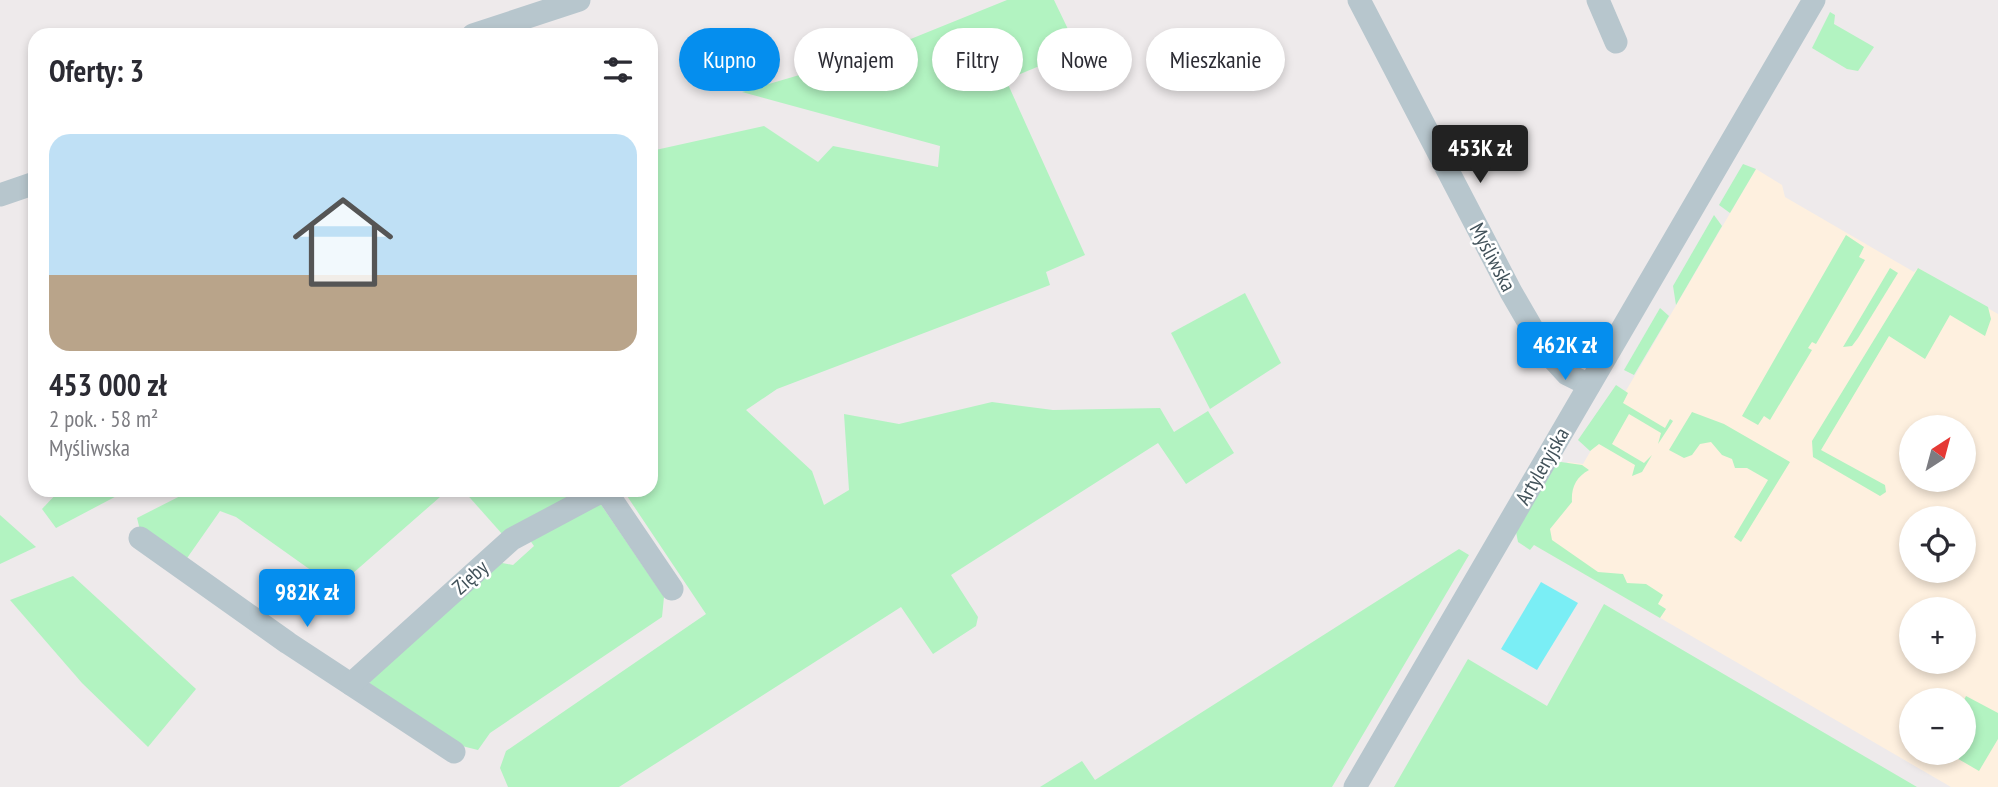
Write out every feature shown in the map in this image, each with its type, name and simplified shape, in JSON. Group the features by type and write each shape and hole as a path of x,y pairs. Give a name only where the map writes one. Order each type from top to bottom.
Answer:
{"street":[{"path":"494,28 579,0"},
{"name":"Myśliwska","path":"1359,0 1511,292 1544,349 1567,374 1589,385"},
{"path":"1598,0 1616,42"},
{"name":"Artyleryjska","path":"1355,787 1814,0"},
{"path":"0,195 28,185"},
{"name":"Zięby","path":"351,684 512,539 591,497"},
{"path":"609,497 672,589"},
{"path":"140,538 454,752"}],"shaded area":[{"path":"1756,169 1782,185 1785,197 1914,272 1918,268 1998,314 1998,787 1951,787 1913,765 1976,765 1976,688 1899,688 1899,757 1533,544 1529,527 1568,462 1583,464"}],"green space":[{"path":"1007,0 1054,0 1067,28 1037,28 1037,67 1023,73 1023,28 938,28"},
{"path":"1830,12 1835,15 1834,24 1874,47 1858,71 1847,69 1812,48"},
{"path":"932,30 932,91 1011,91 1085,255 1046,272 1050,285 777,389 746,410 812,471 824,505 849,490 844,414 899,424 992,402 1053,410 1160,408 1174,432 1208,411 1234,453 1186,484 1158,443 951,575 978,617 976,626 933,654 901,607 619,787 508,787 500,768 506,751 706,614 628,497 658,497 658,149 764,126 818,162 833,146 938,167 940,146 742,92 780,91 780,81 794,77 794,91 918,91 918,36"},
{"path":"1743,164 1756,169 1730,213 1719,205"},
{"path":"1714,215 1722,226 1676,305 1673,286"},
{"path":"1846,235 1864,247 1859,257 1865,260 1816,344 1812,342 1808,348 1812,350 1770,420 1764,416 1758,425 1742,416"},
{"path":"1890,268 1898,273 1858,338 1852,346 1843,347"},
{"path":"1918,268 1988,307 1991,319 1985,336 1950,315 1925,359 1889,336 1821,450 1885,485 1886,492 1880,496 1813,457 1812,441"},
{"path":"1245,293 1281,363 1210,409 1171,333"},
{"path":"1660,308 1669,316 1634,375 1624,370"},
{"path":"1616,385 1628,393 1623,403 1665,428 1670,419 1673,421 1658,444 1661,433 1629,414 1612,444 1644,463 1652,455 1642,472 1632,476 1635,465 1599,444 1590,451 1578,440"},
{"path":"1692,412 1724,424 1790,462 1741,542 1734,537 1768,480 1747,468 1735,468 1732,459 1722,455 1711,442 1700,444 1692,455 1684,458 1669,450"},
{"path":"1561,462 1582,465 1589,470 1578,480 1572,492 1572,502 1550,529 1552,540 1598,572 1623,574 1627,583 1646,584 1663,595 1658,604 1666,609 1660,618 1534,545 1530,550 1518,542 1516,532 1553,465"},
{"path":"53,497 115,497 56,528 42,509"},
{"path":"178,497 440,497 336,588 236,517 220,511 185,561 140,530 137,518"},
{"path":"469,497 573,497 503,535"},
{"path":"600,503 664,597 662,617 490,733 478,750 458,745 370,691 370,674 497,562 513,565 534,546 529,539"},
{"path":"0,515 36,547 0,564"},
{"path":"1459,549 1469,555 1332,787 1040,787 1082,761 1095,780"},
{"path":"73,576 196,689 148,747 82,683 10,600"},
{"path":"1604,604 1917,787 1394,787 1468,659 1547,706"},
{"path":"1976,701 1998,713 1998,739 1979,771 1969,765 1976,765"}],"water":[{"path":"1541,582 1578,603 1537,670 1501,649"}]}
